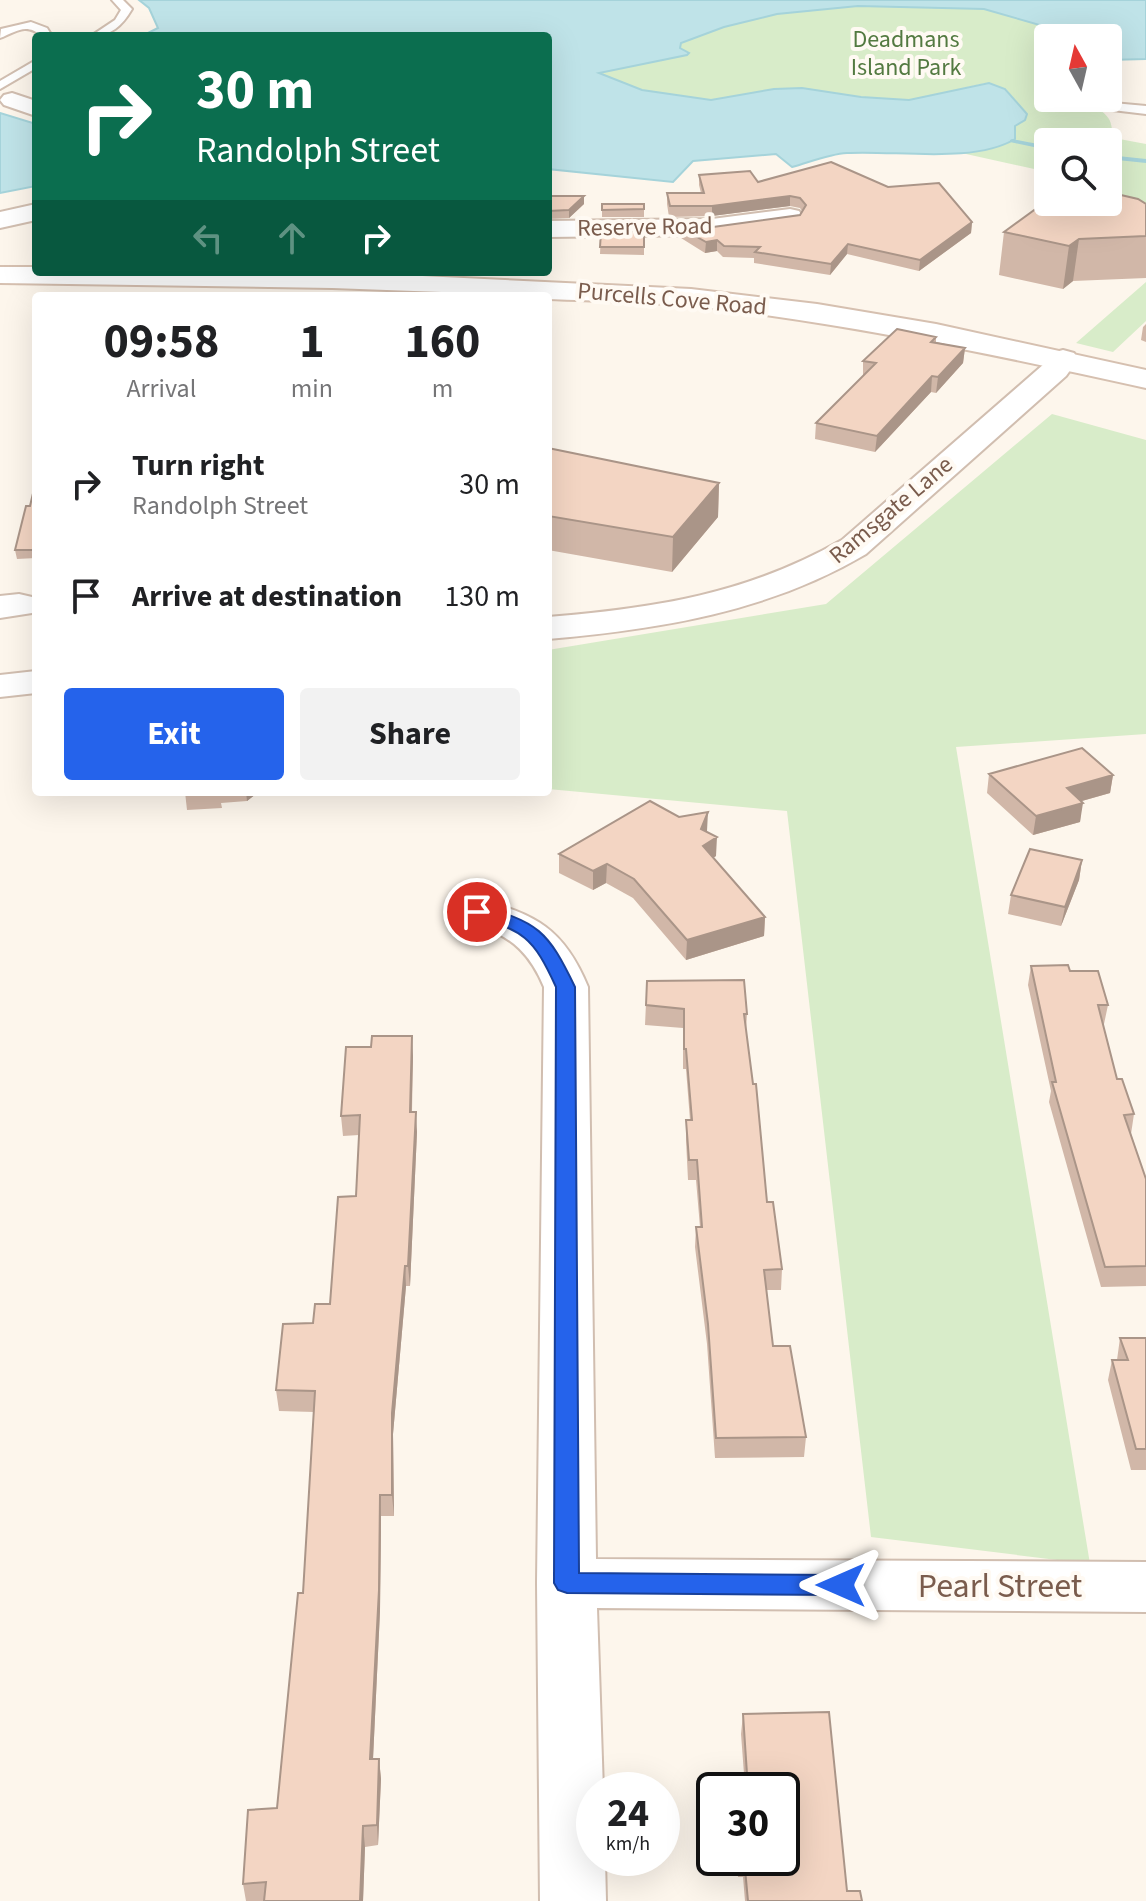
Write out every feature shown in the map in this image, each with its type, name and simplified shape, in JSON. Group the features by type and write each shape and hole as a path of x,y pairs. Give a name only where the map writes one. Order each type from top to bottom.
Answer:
{"street":[{"path":"4,94 32,107"},
{"path":"0,220 32,213"},
{"name":"Reserve Road","path":"552,229 712,227 790,217"},
{"name":"Purcells Cove Road","path":"0,275 32,275"},
{"name":"Purcells Cove Road","path":"66,276 332,280 691,297 817,313 936,333 1146,379"},
{"name":"Ramsgate Lane","path":"552,628 602,624 727,603 825,566 854,547 1055,370 1063,359"},
{"path":"0,686 32,682"},
{"path":"477,912 511,921 533,934 548,950 566,987 567,1583 573,1901"},
{"name":"Pearl Street","path":"567,1583 1146,1587"}],"lane":[{"path":"103,32 119,22 127,9 117,0"},
{"path":"0,35 26,25 44,32"},
{"path":"4,94 32,67"},
{"path":"1122,108 1146,110"}],"green space":[{"name":"Deadmans Island Park","path":"858,6 984,9 1036,24 1034,112 1102,112 1112,128 1034,128 1034,169 957,152 999,146 1015,139 1015,126 1024,120 1026,114 1006,89 986,83 909,100 802,88 774,89 711,100 642,90 599,73 687,55 689,53 680,48 681,43 724,27 782,13"},
{"name":"Deadmans Island Park","path":"1122,140 1146,144 1146,223 1122,203"},
{"path":"1146,282 1146,321 1113,352 1076,343"},
{"path":"1052,414 1146,440 1146,734 956,747 1090,1564 871,1537 787,811 552,789 552,649 826,604"}],"water":[{"path":"139,0 1146,0 1146,59 1122,60 1122,24 1036,24 984,9 858,6 777,14 724,27 681,43 680,48 689,53 687,55 599,73 642,90 711,100 774,89 802,88 909,100 989,83 1005,89 1027,114 1025,120 1015,126 1015,139 978,151 956,154 847,153 792,167 776,154 693,161 673,182 552,169 552,32 150,32 158,28 149,8"},
{"path":"0,113 32,123 32,187 0,193"}],"building":[{"path":"831,162 888,187 939,183 972,222 920,260 848,244 831,264 755,252 760,247 724,246 717,240 706,242 681,228 713,227 800,215 806,205 800,198 790,196 712,206 670,206 667,193 704,193 699,175 750,171 758,182"},
{"path":"1122,195 1146,204 1146,236 1079,239 1069,246 1004,232 1034,210 1034,216 1122,216"},
{"path":"552,196 584,196 569,210 552,211"},
{"path":"602,204 644,204 644,209 602,210"},
{"path":"644,231 644,247 600,247 601,232"},
{"path":"897,329 936,337 931,342 965,348 938,377 932,376 877,436 816,423 876,363 863,361"},
{"path":"552,449 719,483 673,537 552,517"},
{"path":"32,498 32,550 15,550 26,506 30,506"},
{"path":"1082,748 1113,775 1067,788 1083,803 1036,816 989,774"},
{"path":"650,801 679,817 708,812 701,829 717,837 703,846 765,917 687,940 634,879 607,864 593,871 559,854"},
{"path":"1030,849 1082,860 1065,907 1011,895"},
{"path":"1068,965 1070,971 1098,971 1108,1005 1098,1005 1117,1079 1122,1079 1134,1114 1124,1115 1146,1179 1146,1266 1105,1267 1052,1082 1056,1082 1031,966"},
{"path":"744,980 747,1014 744,1014 753,1084 756,1084 767,1202 773,1202 782,1269 764,1270 773,1346 790,1346 806,1437 716,1438 708,1324 696,1227 702,1227 697,1160 689,1160 686,1120 692,1120 684,1049 684,1009 646,1005 647,981"},
{"path":"372,1036 412,1036 410,1112 416,1112 408,1266 405,1266 392,1413 392,1495 380,1495 379,1590 370,1759 379,1759 377,1825 363,1826 360,1901 264,1901 266,1882 243,1884 248,1810 277,1808 298,1593 303,1593 315,1391 276,1390 283,1324 313,1323 315,1304 330,1304 338,1197 356,1196 360,1115 341,1116 346,1047 371,1047"},
{"path":"1120,1338 1146,1338 1146,1449 1136,1449 1112,1360 1128,1360"},
{"path":"829,1712 847,1891 860,1891 862,1901 748,1901 746,1876 800,1876 800,1772 747,1772 743,1714"}],"waterway":[{"path":"1012,141 1034,145"},
{"path":"1122,158 1146,161"}],"route":[{"path":"477,912 511,921 533,934 548,950 566,987 567,1583 841,1585"}]}
